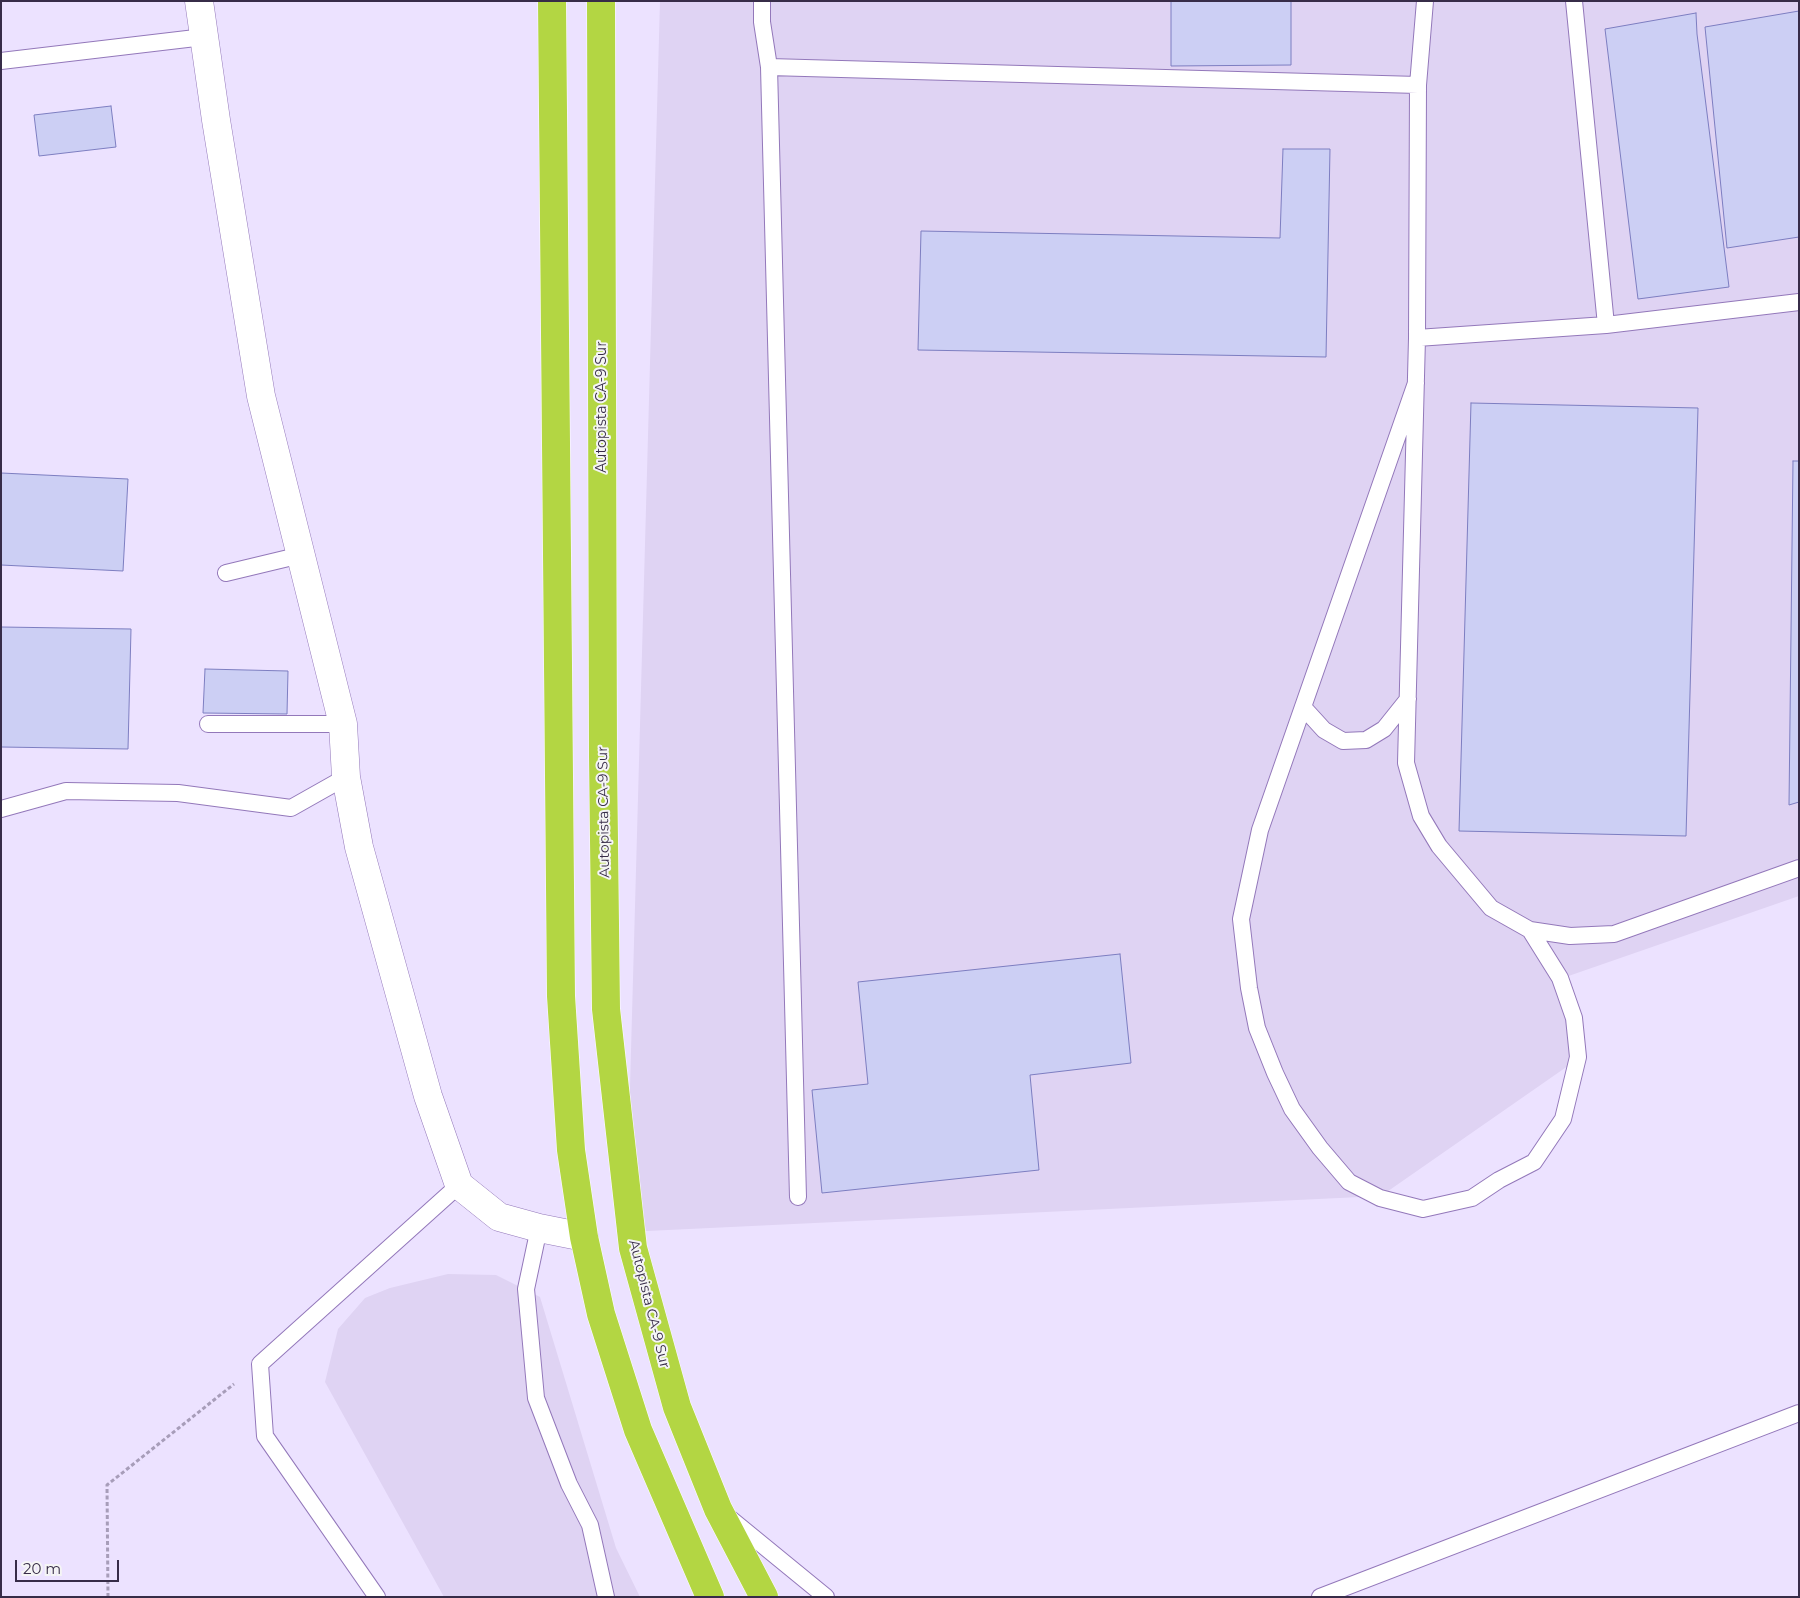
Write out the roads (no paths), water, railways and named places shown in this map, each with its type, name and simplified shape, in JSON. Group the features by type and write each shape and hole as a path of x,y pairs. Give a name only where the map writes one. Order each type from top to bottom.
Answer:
{"highway":[{"path":"552,1 561,996 571,1150 584,1237 601,1314 638,1430 710,1597"},
{"name":"Autopista CA-9 Sur","path":"601,1 603,736 606,1009 633,1248 677,1407 718,1509 764,1597"}],"street":[{"path":"199,1 216,120 261,396 343,724 346,777 359,847 428,1096 459,1185 499,1217 539,1228 584,1237"}],"lane":[{"path":"762,1 762,22 769,67 798,1197"},
{"path":"1425,1 1418,85 1417,338 1406,763 1421,816 1439,846 1492,908 1530,930 1570,936 1614,934 1799,868"},
{"path":"1574,1 1606,325"},
{"path":"1,61 204,37"},
{"path":"769,67 1418,85"},
{"path":"1417,338 1606,325 1799,302"},
{"path":"1416,383 1260,830 1241,918 1248,988 1257,1028 1274,1073 1292,1110 1320,1148 1349,1182 1380,1198 1423,1209 1472,1198 1500,1180 1534,1162 1564,1119 1578,1057 1574,1018 1560,978 1530,930"},
{"path":"226,573 301,556"},
{"path":"1303,708 1324,730 1343,741 1366,740 1384,730 1408,699"},
{"path":"208,724 343,724"},
{"path":"1,809 66,791 178,793 291,808 346,777"},
{"path":"377,1597 265,1436 260,1364 459,1185"},
{"path":"539,1228 526,1289 536,1398 569,1484 590,1525 606,1597"},
{"path":"1320,1597 1799,1413"},
{"path":"718,1509 826,1597"}]}
